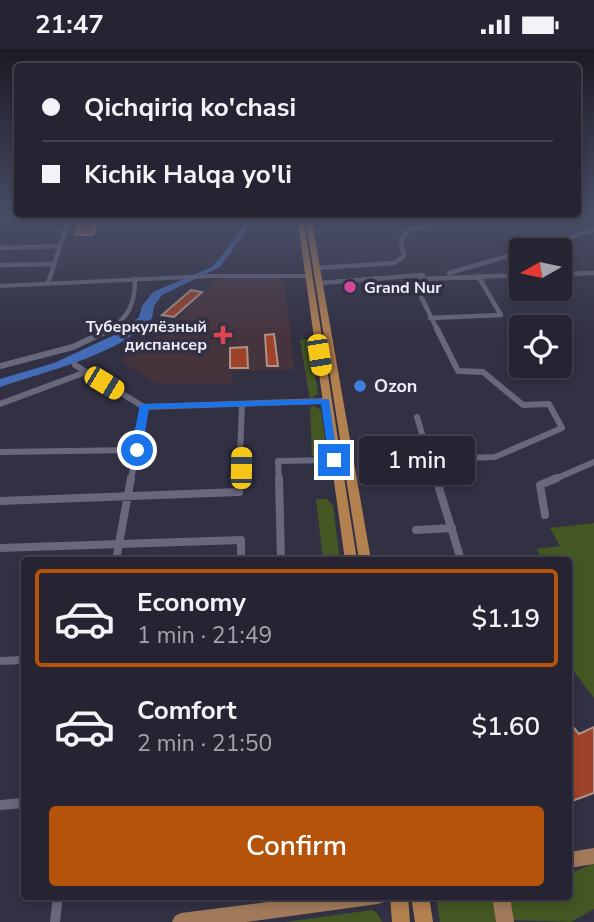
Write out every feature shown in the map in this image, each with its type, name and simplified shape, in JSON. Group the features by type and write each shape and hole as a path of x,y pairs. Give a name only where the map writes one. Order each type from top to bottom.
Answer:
{"highway":[{"path":"309,257 308,276 325,401 350,557"},
{"path":"312,257 317,268 365,557"},
{"path":"319,355 331,354"},
{"path":"399,900 401,922"},
{"path":"421,900 424,922"}],"main road":[{"path":"572,860 594,856"},
{"path":"181,922 348,900"},
{"path":"502,900 505,922"}],"street":[{"path":"48,283 57,257"},
{"path":"317,268 394,263 403,257"},
{"path":"455,273 507,257"},
{"path":"0,265 55,264"},
{"path":"319,283 381,276 455,273 478,276"},
{"path":"572,274 594,273"},
{"path":"433,459 495,457 562,428 549,404 523,405 482,372 458,371 414,282 422,279 509,275"},
{"path":"0,286 210,276 308,276"},
{"path":"430,318 501,315 478,276"},
{"path":"0,366 61,351 114,326 133,305 135,279"},
{"path":"75,365 144,407 325,401"},
{"path":"0,404 86,372"},
{"path":"0,501 239,492 242,404"},
{"path":"117,557 144,407"},
{"path":"417,417 433,459 460,557"},
{"path":"0,452 137,450"},
{"path":"281,557 278,461 334,460"},
{"path":"545,515 540,485 594,462"},
{"path":"416,530 452,529"},
{"path":"0,548 241,540 241,557"},
{"path":"0,661 21,660"},
{"path":"0,805 21,803"},
{"path":"55,922 58,900"}],"shaded area":[{"name":"Туберкулёзный диспансер","path":"284,276 294,370 233,371 232,385 155,383 120,360 170,327 216,279"}],"green space":[{"path":"306,339 311,346 318,394 310,399 300,340"},
{"path":"310,407 321,410 327,454 322,458 312,456"},
{"path":"316,499 327,499 333,506 340,557 323,557"},
{"path":"594,523 594,698 572,669 572,557 541,557 536,549 560,546 550,528"},
{"path":"594,863 594,909 571,922 513,920 510,900 572,900 572,873"},
{"path":"437,900 495,900 498,922 440,922"},
{"path":"372,910 382,922 285,922"}],"water":[{"path":"220,257 227,257 220,267 162,295 154,306 152,318 121,342 81,360 0,387 0,379 54,363 125,330 139,317 142,306 153,292 212,267"}],"building":[{"path":"191,290 202,292 174,317 162,315"},
{"path":"274,334 278,366 267,366 265,335"},
{"path":"247,347 248,368 230,368 230,348"},
{"path":"594,727 594,793 572,801 572,728 579,734"}],"place":[{"name":"Grand Nur","path":"350,287"},
{"name":"Туберкулёзный диспансер","path":"223,335"},
{"name":"Ozon","path":"360,386"}],"route":[{"path":"137,450 144,407 325,401 334,460"}]}
